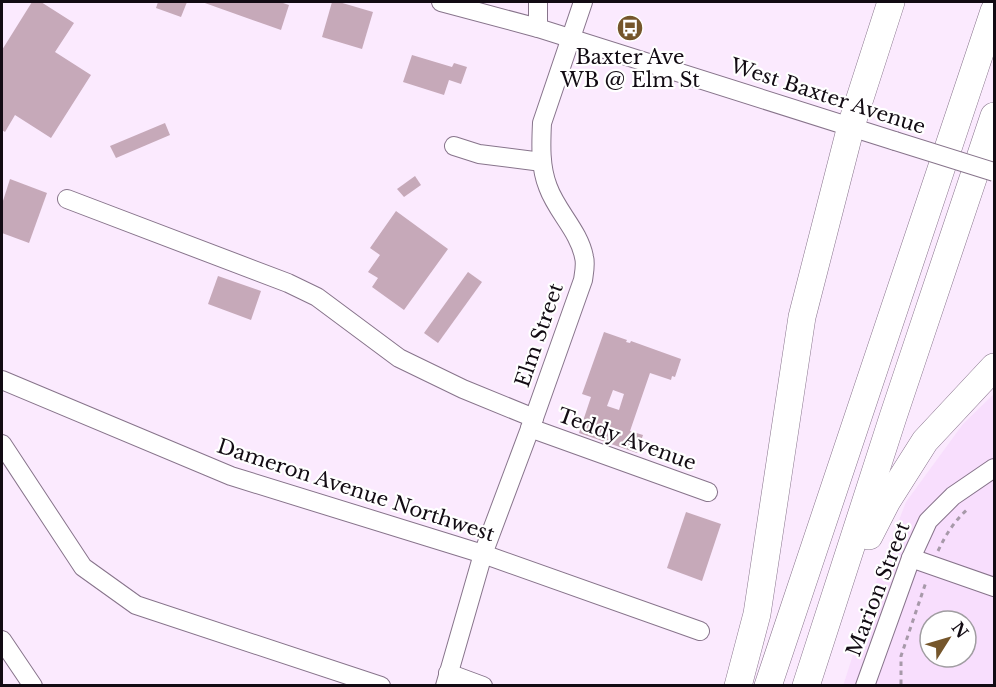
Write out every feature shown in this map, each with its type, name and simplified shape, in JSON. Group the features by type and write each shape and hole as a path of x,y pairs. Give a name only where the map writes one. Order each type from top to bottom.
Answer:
{"highway":[{"path":"738,686 757,614 802,317 851,126 891,2"},
{"path":"768,686 994,11"},
{"path":"806,686 994,116"},
{"path":"830,615 887,501 925,441 994,367"}],"street":[{"path":"538,2 538,28"},
{"name":"Elm Street","path":"447,679 483,554 583,280 585,259 579,240 555,203 547,184 542,162 542,123 583,2"},
{"name":"West Baxter Avenue","path":"450,3 492,9 538,28 994,172"},
{"path":"454,146 479,154 542,162"},
{"name":"Teddy Avenue","path":"67,199 298,288 317,297 399,358 532,423 708,492"},
{"name":"Dameron Avenue Northwest","path":"2,380 231,476 483,554 700,631"},
{"path":"2,444 83,567 136,605 381,686"},
{"name":"Marion Street","path":"866,686 911,558 928,521 953,496 994,468"},
{"path":"911,558 994,587"},
{"path":"2,640 33,686"},
{"path":"447,679 483,686"}],"shaded area":[{"path":"994,394 994,685 843,686 882,564 906,502 963,424"}],"building":[{"path":"32,2 41,2 74,23 55,52 91,75 51,138 15,115 5,132 2,130 2,50"},
{"path":"158,2 187,2 181,17 156,8"},
{"path":"202,2 280,2 289,5 281,30"},
{"path":"332,2 373,12 362,49 322,37"},
{"path":"412,55 452,67 454,63 467,67 461,84 449,80 444,95 403,82"},
{"path":"165,123 170,135 116,158 110,146"},
{"path":"415,176 421,185 404,197 397,189"},
{"path":"10,179 47,193 29,243 2,233 2,204"},
{"path":"396,211 448,249 404,310 372,287 378,278 368,272 380,255 370,248"},
{"path":"468,272 482,282 438,343 424,333"},
{"path":"218,276 261,291 251,320 208,304"},
{"path":"604,332 627,340 626,342 631,341 681,359 675,377 672,376 671,380 650,373 630,431 643,435 637,453 579,433 591,397 582,394","holes":["613,390 624,394 619,410 607,406"]},
{"path":"686,512 721,524 702,581 667,568"}],"place":[{"name":"Baxter Ave WB @ Elm St","path":"630,28"}]}
